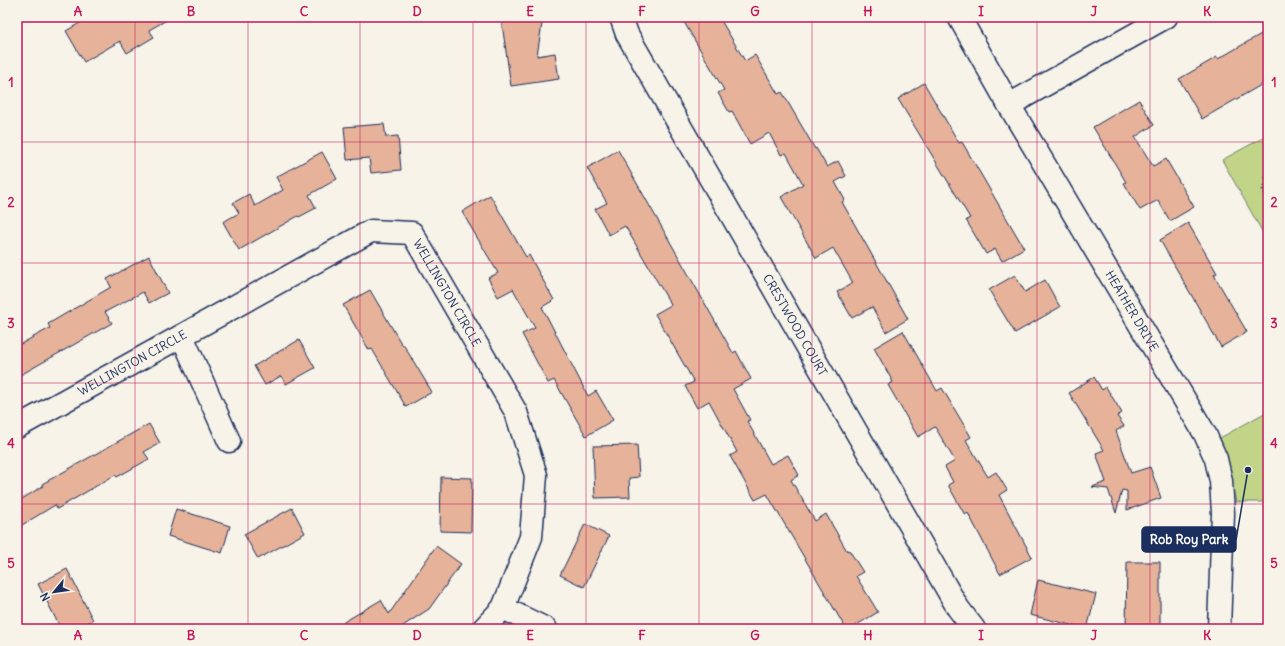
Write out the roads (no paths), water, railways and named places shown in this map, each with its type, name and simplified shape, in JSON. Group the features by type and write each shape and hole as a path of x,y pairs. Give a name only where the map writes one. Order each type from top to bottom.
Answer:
{"street":[{"name":"CRESTWOOD COURT","path":"621,17 627,34 954,601 974,629"},
{"name":"HEATHER DRIVE","path":"959,17 1009,105 1205,434 1216,459 1221,481 1223,513 1219,629"},
{"path":"1009,105 1166,17"},
{"name":"WELLINGTON CIRCLE","path":"17,427 371,231 412,233 516,412 536,475 531,538 503,608 483,629"},
{"path":"182,336 229,441"},
{"path":"503,608 546,629"}],"place":[{"name":"Rob Roy Park","path":"1248,470"}]}
